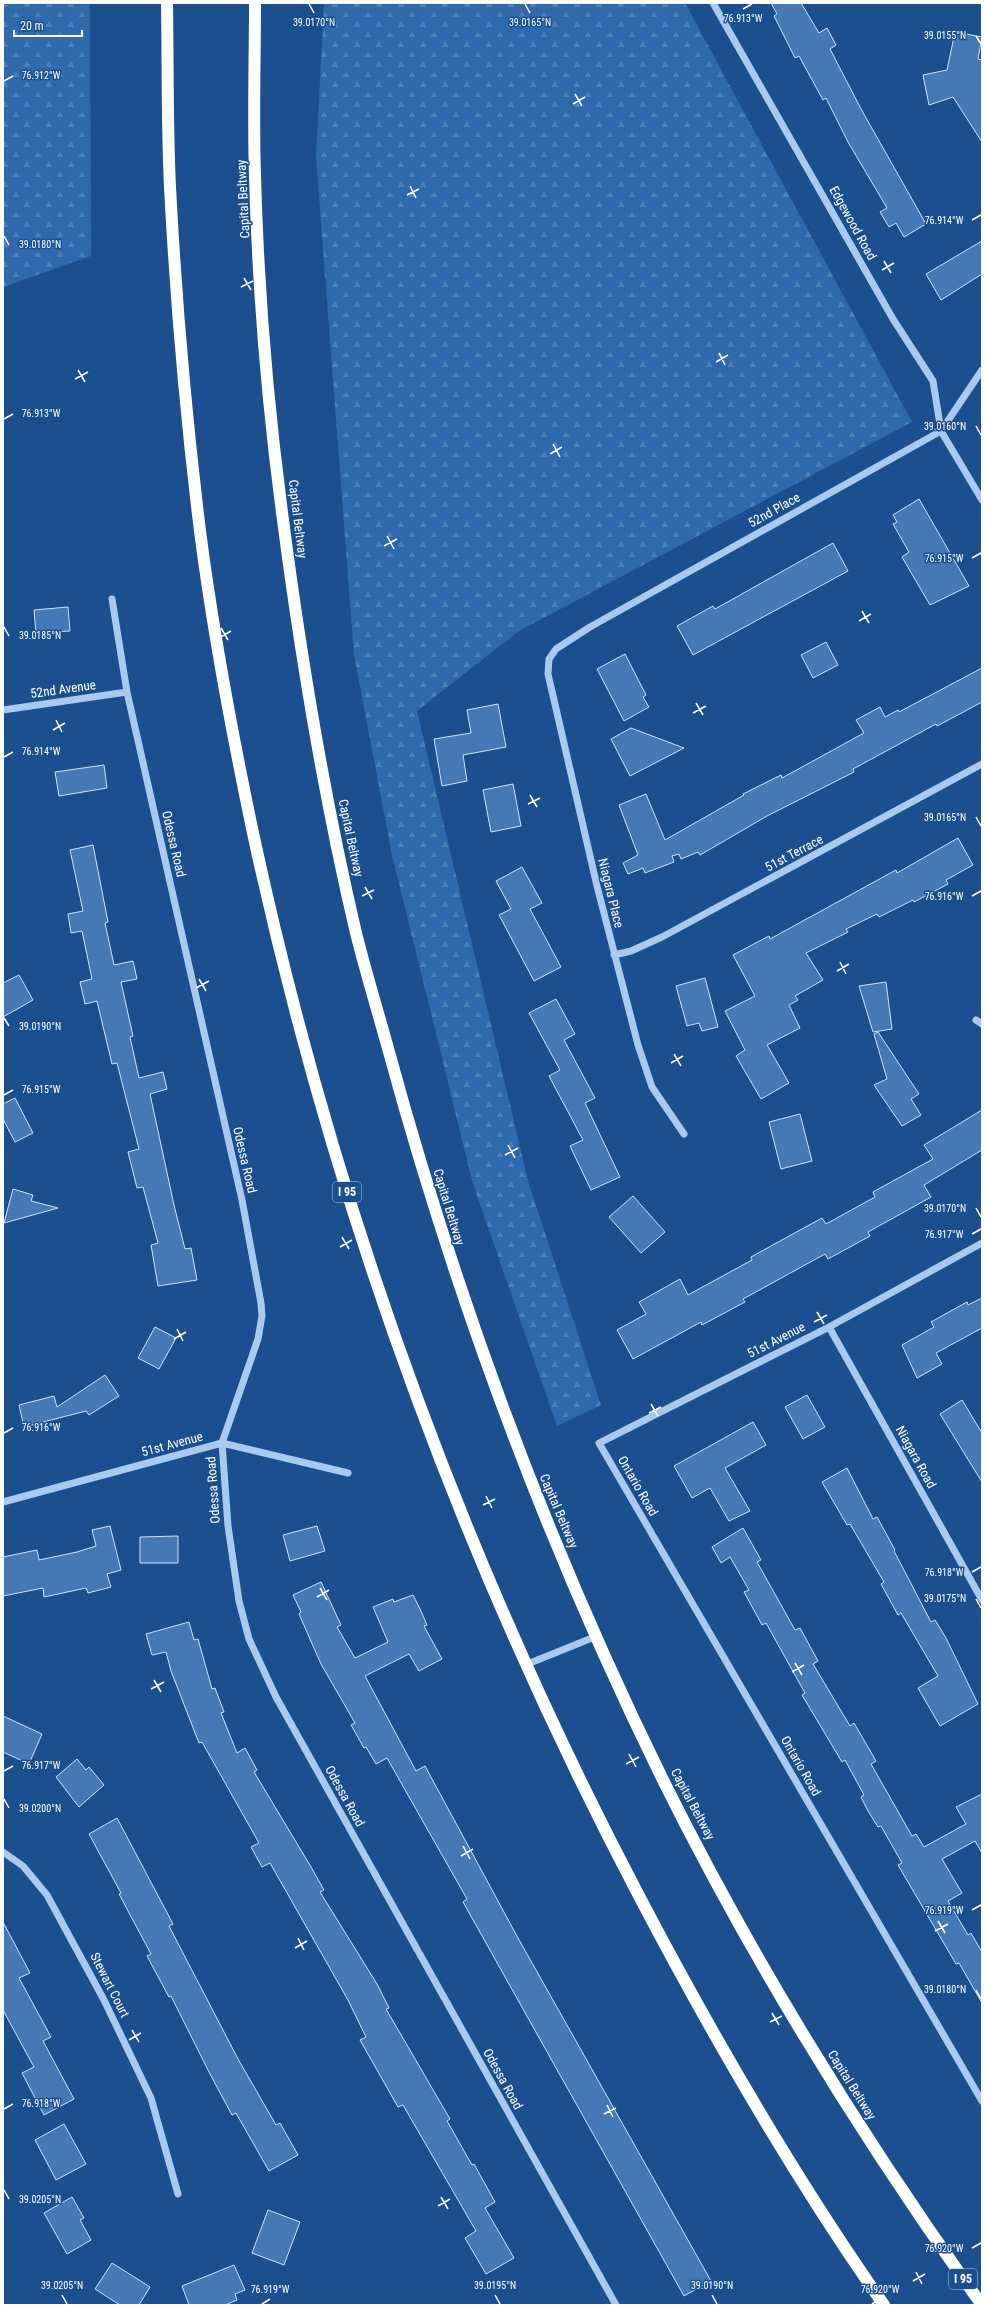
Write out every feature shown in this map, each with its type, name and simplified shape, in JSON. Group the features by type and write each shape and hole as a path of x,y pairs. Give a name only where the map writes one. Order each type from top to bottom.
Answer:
{"highway":[{"name":"I 95","path":"167,3 170,182 182,360 200,533 234,741 272,919 332,1148 389,1324 461,1515 525,1665 596,1815 671,1958 745,2088 800,2179 884,2305"},
{"name":"Capital Beltway","path":"254,3 255,184 266,351 282,517 314,725 357,934 409,1127 464,1301 533,1486 596,1636 663,1779 736,1916 862,2128 944,2252 982,2305"}],"street":[{"name":"Edgewood Road","path":"713,3 894,320 933,381 942,431 982,500"},
{"name":"52nd Place","path":"556,648 669,581 942,431 982,370"},
{"name":"Odessa Road","path":"112,599 128,692 238,1184 261,1303 262,1316 258,1340 222,1443 228,1526 239,1601 249,1638 262,1667 328,1791 616,2305"},
{"name":"Niagara Place","path":"556,648 550,659 548,674 614,955 638,1045 652,1087 684,1134"},
{"name":"52nd Avenue","path":"3,710 128,692"},
{"name":"51st Terrace","path":"614,955 631,951 662,937 982,764"},
{"name":"51st Avenue","path":"599,1443 829,1327 982,1243"},
{"name":"Niagara Road","path":"829,1327 982,1600"},
{"name":"51st Avenue","path":"3,1502 222,1443 348,1473"},
{"name":"Ontario Road","path":"599,1443 982,2101"},
{"path":"525,1665 596,1636"},
{"name":"Stewart Court","path":"3,1852 23,1866 47,1895 104,2000 151,2098 178,2194"}],"green space":[{"path":"3,3 90,3 91,256 3,287"},
{"path":"324,3 685,3 912,422 519,631 417,711 528,1181 601,1405 557,1426 473,1184 392,855 354,655 316,157"}],"building":[{"path":"771,3 801,3 819,33 827,28 836,45 830,49 861,109 926,224 904,237 896,223 889,227 880,212 887,208 848,142 826,98 823,100 799,56 795,58 774,16 777,14"},
{"path":"955,32 982,37 978,59 982,60 982,142 953,97 929,105 923,75 947,70"},
{"path":"982,241 982,274 941,300 926,274"},
{"path":"919,499 969,586 930,605 902,557 909,552 893,524 897,522 893,515"},
{"path":"833,543 848,571 693,655 677,626 713,606 715,609"},
{"path":"68,607 70,631 36,633 34,610"},
{"path":"826,642 838,665 813,678 801,655"},
{"path":"625,654 646,695 643,697 649,707 624,721 597,669"},
{"path":"982,668 982,702 937,726 936,724 853,769 854,772 767,816 700,855 698,852 681,859 679,854 672,856 674,862 645,873 643,868 628,874 623,863 638,855 619,805 646,794 665,840 744,795 743,794 781,775 782,778 864,733 856,720 880,707 885,717 898,710 899,712"},
{"path":"498,704 506,747 463,755 467,781 442,786 434,739 471,733 467,710"},
{"path":"631,728 684,748 630,776 611,739"},
{"path":"104,765 107,788 59,796 55,772"},
{"path":"513,784 521,826 491,832 483,790"},
{"path":"958,838 973,865 946,880 948,884 914,902 913,900 879,917 877,914 846,929 848,932 806,953 823,980 795,996 798,1000 789,1005 800,1028 767,1045 789,1083 761,1099 736,1056 745,1050 725,1011 755,996 733,955 769,936 770,939 896,870 897,873"},
{"path":"93,845 108,922 105,923 114,965 133,961 137,979 121,982 133,1036 130,1037 139,1078 163,1072 167,1089 150,1094 185,1249 191,1248 197,1280 158,1286 151,1245 158,1243 143,1187 137,1188 128,1152 139,1149 117,1063 112,1064 97,1001 85,1004 80,982 92,979 82,931 71,933 68,914 83,911 70,850"},
{"path":"522,867 542,903 530,909 561,967 534,981 499,915 511,909 496,881"},
{"path":"19,975 33,1000 3,1017 3,983"},
{"path":"705,978 718,1027 702,1031 699,1023 687,1026 676,986"},
{"path":"886,982 892,1029 873,1032 859,986"},
{"path":"556,999 575,1034 564,1040 595,1098 585,1103 620,1177 591,1190 570,1146 583,1140 549,1076 560,1070 529,1013"},
{"path":"878,1032 919,1094 911,1099 921,1115 902,1126 874,1085 887,1079 874,1034"},
{"path":"15,1098 33,1133 15,1142 3,1119 3,1104"},
{"path":"982,1110 982,1150 924,1185 931,1197 868,1232 870,1236 828,1259 825,1254 743,1299 745,1302 702,1325 701,1322 633,1359 617,1330 646,1314 639,1302 680,1279 688,1295 752,1260 751,1257 822,1218 826,1224 875,1197 873,1192 933,1159 924,1145"},
{"path":"800,1114 812,1161 781,1169 769,1122"},
{"path":"13,1189 33,1195 31,1201 58,1208 4,1223"},
{"path":"633,1196 665,1232 641,1253 609,1217"},
{"path":"982,1298 982,1328 936,1353 942,1364 917,1378 902,1345 934,1327 931,1322 967,1302 968,1305"},
{"path":"155,1327 176,1338 159,1369 138,1358"},
{"path":"105,1375 119,1396 89,1415 86,1411 24,1427 19,1405 54,1396 57,1407"},
{"path":"807,1395 825,1427 803,1439 785,1407"},
{"path":"962,1400 982,1433 982,1482 940,1414"},
{"path":"753,1422 766,1445 725,1468 750,1511 729,1521 710,1488 692,1498 674,1466"},
{"path":"847,1468 873,1519 877,1517 895,1550 894,1551 931,1622 935,1620 946,1638 978,1704 940,1726 918,1688 938,1676 901,1613 898,1615 881,1584 884,1582 850,1524 847,1525 822,1482"},
{"path":"110,1526 121,1570 107,1574 111,1587 88,1593 86,1588 44,1597 43,1588 3,1596 3,1557 37,1550 39,1560 77,1552 96,1546 92,1530"},
{"path":"317,1526 325,1551 290,1561 283,1535"},
{"path":"743,1528 761,1560 757,1562 795,1630 800,1628 818,1661 813,1664 850,1726 854,1723 876,1761 871,1764 912,1836 916,1834 924,1847 966,1824 956,1807 982,1794 982,1853 975,1841 942,1859 962,1893 948,1901 968,1935 971,1933 982,1952 982,2003 959,1963 956,1964 898,1865 902,1863 881,1826 878,1827 868,1811 861,1797 864,1795 845,1760 842,1762 802,1695 805,1693 766,1623 762,1625 744,1592 749,1590 730,1557 721,1563 712,1547"},
{"path":"178,1536 178,1563 140,1563 140,1537"},
{"path":"321,1582 341,1625 337,1627 355,1658 388,1642 373,1607 393,1599 394,1602 413,1595 427,1625 424,1626 442,1659 419,1671 409,1654 365,1676 416,1771 425,1766 518,1938 711,2281 684,2296 463,1902 467,1899 387,1758 376,1764 366,1747 364,1748 351,1725 355,1723 321,1664 299,1614 301,1612 293,1595"},
{"path":"189,1622 194,1640 198,1639 212,1689 215,1688 224,1712 221,1713 237,1753 245,1748 257,1770 254,1772 324,1890 320,1892 377,1984 389,2008 386,2009 450,2119 447,2121 472,2165 474,2164 495,2202 485,2208 514,2258 486,2274 465,2238 476,2231 403,2105 398,2107 360,2040 366,2037 348,2000 270,1863 262,1867 251,1847 259,1843 202,1742 199,1743 171,1671 166,1652 152,1655 146,1634"},
{"path":"3,1716 42,1734 29,1764 3,1752"},
{"path":"77,1759 86,1770 89,1767 104,1785 79,1807 56,1777"},
{"path":"117,1818 173,1924 169,1926 238,2059 276,2125 280,2123 298,2155 269,2171 236,2113 232,2115 210,2074 171,1996 169,1997 147,1956 151,1954 119,1894 121,1893 89,1834"},
{"path":"3,1922 30,1973 19,1978 51,2037 43,2041 74,2099 44,2115 22,2073 34,2067 3,2010"},
{"path":"64,2124 86,2164 56,2180 35,2140"},
{"path":"72,2197 84,2218 80,2220 91,2240 67,2254 44,2213"},
{"path":"268,2210 300,2222 284,2265 252,2253"},
{"path":"112,2263 150,2287 139,2305 120,2305 95,2289"},
{"path":"234,2265 245,2290 235,2294 237,2300 225,2305 189,2305 182,2286"}]}
